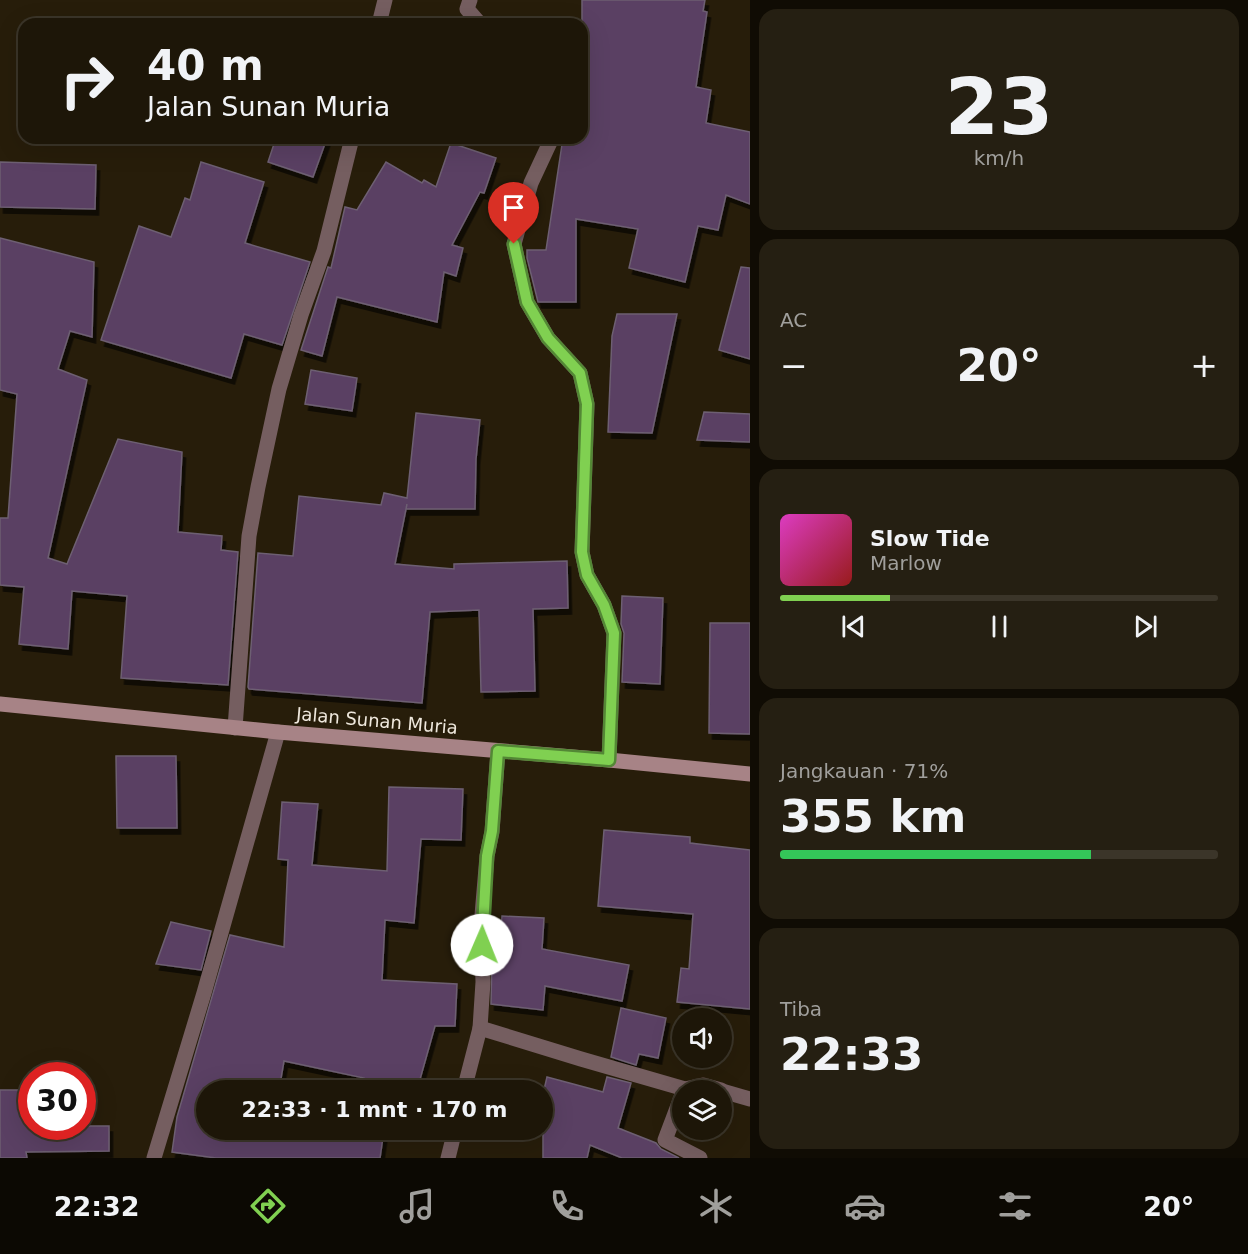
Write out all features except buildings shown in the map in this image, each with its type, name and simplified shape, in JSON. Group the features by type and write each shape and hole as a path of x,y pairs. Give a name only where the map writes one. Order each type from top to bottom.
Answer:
{"main road":[{"name":"Jalan Sunan Muria","path":"0,704 235,728 750,774"}],"street":[{"path":"380,18 385,0"},
{"path":"470,0 467,9 475,18"},
{"path":"235,728 249,536 258,487 279,389 301,315 324,251 351,144"},
{"path":"549,144 531,183 514,244 527,302 548,338 580,373 587,404 582,552 587,575 604,605 614,633 609,760"},
{"path":"154,1158 204,993 278,732"},
{"path":"467,1080 480,1028 483,982 481,927 498,751"},
{"path":"480,1028 672,1087"},
{"path":"732,1094 750,1099"},
{"path":"672,1122 665,1140 700,1158"},
{"path":"448,1158 452,1140"}],"route":[{"path":"482,945 481,927 498,751 609,760 614,633 604,605 587,575 582,552 587,404 580,373 548,338 527,302 514,244"}]}
